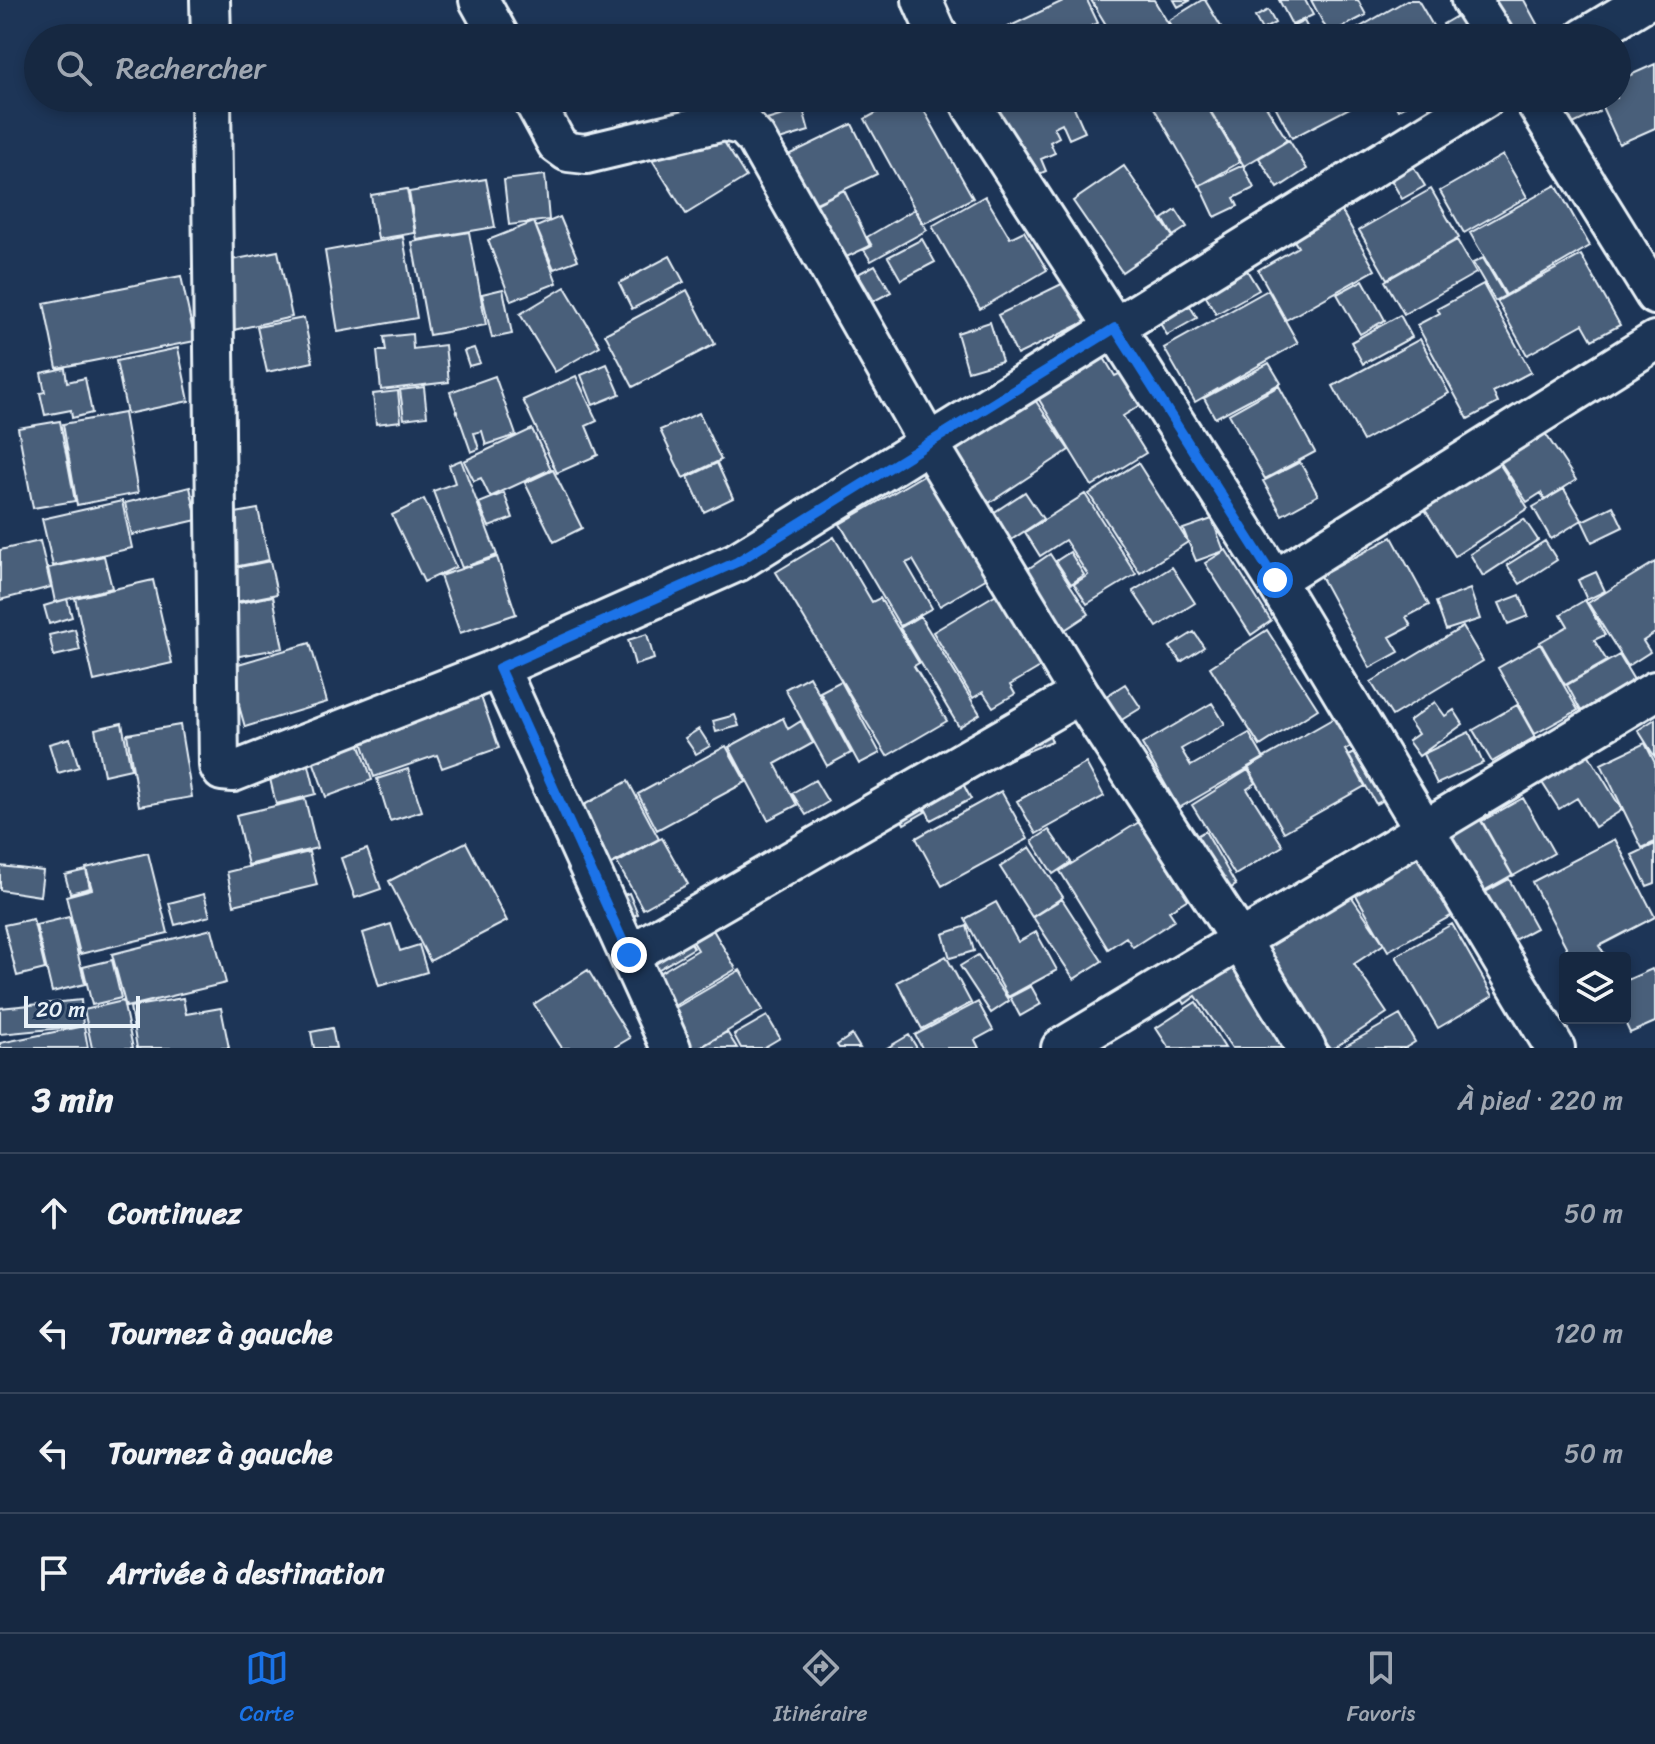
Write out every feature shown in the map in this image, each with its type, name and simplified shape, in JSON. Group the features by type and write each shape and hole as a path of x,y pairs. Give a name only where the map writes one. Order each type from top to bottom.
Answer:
{"street":[{"path":"210,0 211,24"},
{"path":"479,0 492,24"},
{"path":"922,0 933,24"},
{"path":"1471,0 1486,24"},
{"path":"1607,24 1647,0"},
{"path":"211,112 220,769 233,772 499,668 737,562 1462,112"},
{"path":"540,112 557,144 568,152 586,154 724,121 744,126 756,139 929,444 1080,694 1240,940 1306,1048"},
{"path":"976,112 1275,580 1555,1048"},
{"path":"1542,112 1655,295"},
{"path":"1275,580 1655,341"},
{"path":"499,668 671,1048"},
{"path":"1061,1048 1655,691"},
{"path":"629,955 1080,694"}],"building":[{"path":"1065,0 1087,0 1098,23 1096,24 1014,24"},
{"path":"1091,0 1154,0 1169,24 1106,24"},
{"path":"1174,0 1191,0 1178,7"},
{"path":"1205,0 1219,24 1170,24 1168,21"},
{"path":"1279,0 1305,0 1313,15 1291,24"},
{"path":"1311,0 1358,0 1366,15 1348,24 1324,24"},
{"path":"1407,0 1418,0 1432,24 1365,24"},
{"path":"1495,0 1524,0 1537,24 1508,24"},
{"path":"1268,10 1275,23 1259,24 1255,17"},
{"path":"1467,10 1475,24 1443,24"},
{"path":"1655,64 1655,128 1619,144 1604,112 1631,112 1631,75"},
{"path":"804,112 809,131 766,144 760,122"},
{"path":"878,112 925,112 973,198 923,224 865,119"},
{"path":"1000,112 1076,112 1085,132 1069,139 1062,123 1054,127 1059,137 1050,142 1055,153 1041,159 1046,171 1030,178"},
{"path":"1156,112 1210,112 1240,162 1199,186"},
{"path":"1211,112 1270,112 1287,140 1244,166"},
{"path":"1278,112 1342,112 1292,138"},
{"path":"1567,112 1599,112 1573,124"},
{"path":"711,121 746,177 686,214 651,158"},
{"path":"852,124 877,174 810,206 786,156"},
{"path":"1289,140 1307,169 1278,188 1259,158"},
{"path":"1503,155 1527,197 1464,233 1440,191"},
{"path":"1243,165 1254,188 1234,198 1238,206 1215,217 1200,185"},
{"path":"1124,166 1173,237 1122,272 1073,201"},
{"path":"1413,166 1425,186 1402,199 1390,178"},
{"path":"545,175 549,220 509,225 504,180"},
{"path":"486,179 495,227 417,240 409,192"},
{"path":"1556,185 1590,246 1506,295 1470,233"},
{"path":"407,189 415,233 378,239 371,195"},
{"path":"1431,189 1459,238 1387,279 1359,230"},
{"path":"844,190 870,246 838,261 812,206"},
{"path":"985,196 1010,238 1024,231 1047,270 980,309 932,226"},
{"path":"1340,208 1375,270 1286,320 1258,270 1298,247 1291,236"},
{"path":"915,209 927,230 871,261 864,250 872,246 867,237"},
{"path":"1176,210 1187,227 1173,236 1163,219"},
{"path":"560,217 578,260 554,269 536,227"},
{"path":"534,222 557,283 511,301 488,240"},
{"path":"469,232 486,325 429,335 412,242"},
{"path":"403,237 417,318 338,332 325,251"},
{"path":"922,239 935,262 901,280 888,257"},
{"path":"1457,240 1476,273 1404,314 1385,281"},
{"path":"278,251 292,317 229,331 216,263"},
{"path":"1581,255 1620,325 1592,340 1583,324 1527,355 1497,301"},
{"path":"670,256 684,282 632,309 619,283"},
{"path":"1483,258 1505,296 1495,301 1473,263"},
{"path":"1243,264 1259,290 1216,314 1201,288"},
{"path":"875,265 891,292 874,301 858,274"},
{"path":"181,276 195,341 57,368 44,303"},
{"path":"1072,279 1108,311 1017,355 998,315"},
{"path":"1363,280 1385,320 1360,334 1337,294"},
{"path":"1483,284 1531,372 1493,392 1498,403 1468,419 1417,325 1440,313 1437,309"},
{"path":"565,287 600,346 555,372 520,314"},
{"path":"503,289 512,334 492,338 482,294"},
{"path":"687,290 715,344 633,387 605,334"},
{"path":"1268,290 1298,343 1195,402 1164,348"},
{"path":"1184,296 1197,318 1167,335 1154,313"},
{"path":"1400,315 1412,337 1363,364 1351,342"},
{"path":"304,318 313,362 267,372 257,327"},
{"path":"990,322 1002,361 968,371 957,333"},
{"path":"412,334 413,349 445,345 449,382 381,390 377,351 386,351 384,337"},
{"path":"1420,339 1449,393 1363,441 1333,386"},
{"path":"178,348 189,401 127,414 116,361"},
{"path":"474,348 480,363 469,366 464,351"},
{"path":"1101,353 1115,376 1125,371 1144,403 1123,416 1146,453 1092,486 1035,393"},
{"path":"1269,363 1281,383 1215,418 1204,398"},
{"path":"607,364 620,394 593,405 581,375"},
{"path":"65,368 67,382 85,378 92,413 72,418 71,410 45,415 40,393 45,392 41,373"},
{"path":"495,376 516,435 486,445 482,431 474,433 479,449 471,452 450,392"},
{"path":"576,376 597,421 586,426 598,455 557,473 523,400"},
{"path":"1279,386 1315,452 1265,479 1229,414"},
{"path":"424,387 427,416 404,419 400,390"},
{"path":"398,391 401,421 376,424 373,394"},
{"path":"1031,394 1069,450 989,503 952,448"},
{"path":"124,413 138,493 77,505 63,424"},
{"path":"699,413 721,460 683,478 660,430"},
{"path":"60,421 75,501 33,508 18,428"},
{"path":"1539,424 1576,480 1545,500 1541,493 1527,502 1494,453"},
{"path":"532,429 551,469 490,497 481,478 474,481 464,461"},
{"path":"1493,454 1528,508 1455,556 1420,502"},
{"path":"461,460 497,555 462,568 433,491 455,483 449,465"},
{"path":"1300,462 1318,495 1282,515 1263,481"},
{"path":"717,463 733,498 704,512 688,477"},
{"path":"1138,463 1188,542 1140,573 1089,494"},
{"path":"553,470 582,528 554,542 525,483"},
{"path":"927,473 989,577 940,606 913,560 906,563 932,608 900,626 840,524"},
{"path":"190,487 197,520 132,535 125,503"},
{"path":"1564,489 1582,520 1551,539 1533,507"},
{"path":"1025,492 1043,519 1008,542 990,515"},
{"path":"504,493 513,518 489,527 479,503"},
{"path":"1085,494 1136,574 1087,604 1074,584 1088,575 1065,540 1040,556 1025,532"},
{"path":"424,499 456,567 424,582 392,515"},
{"path":"122,501 132,548 53,566 42,519"},
{"path":"1613,506 1623,527 1592,542 1582,521"},
{"path":"258,509 269,560 229,568 219,516"},
{"path":"1212,519 1224,551 1196,561 1183,529"},
{"path":"1524,519 1538,540 1483,576 1470,554"},
{"path":"834,537 872,602 880,598 919,663 914,666 947,721 887,756 776,572"},
{"path":"1392,537 1429,605 1406,617 1411,626 1390,637 1399,652 1370,668 1320,576"},
{"path":"40,541 51,587 0,600 0,550"},
{"path":"1545,541 1557,560 1520,584 1507,565"},
{"path":"1226,550 1271,621 1251,635 1205,563"},
{"path":"1070,552 1084,575 1071,584 1056,561"},
{"path":"1050,554 1089,614 1063,631 1025,571"},
{"path":"104,556 112,588 55,602 48,568"},
{"path":"497,557 516,614 460,633 440,576"},
{"path":"270,561 277,594 225,604 219,571"},
{"path":"1655,562 1655,633 1643,641 1650,652 1628,666 1588,603"},
{"path":"1172,567 1195,603 1157,627 1133,591"},
{"path":"1596,572 1605,591 1587,600 1578,580"},
{"path":"153,580 172,663 94,681 75,598"},
{"path":"1470,589 1480,619 1446,630 1436,602"},
{"path":"998,593 1042,666 1010,685 1015,694 993,707 983,692 973,698 933,632"},
{"path":"1520,595 1528,616 1508,624 1499,603"},
{"path":"273,596 283,648 229,658 219,607"},
{"path":"67,599 72,617 49,624 44,606"},
{"path":"1585,600 1605,635 1594,640 1607,661 1565,685 1540,642 1568,626 1561,614"},
{"path":"920,616 980,714 959,727 900,628"},
{"path":"1463,627 1483,661 1392,716 1371,682"},
{"path":"75,629 80,650 54,656 49,635"},
{"path":"1267,630 1318,709 1260,746 1210,667"},
{"path":"1194,632 1204,647 1181,662 1170,647"},
{"path":"647,634 654,659 635,665 628,640"},
{"path":"310,643 327,702 245,727 228,667"},
{"path":"1540,644 1578,710 1535,734 1498,668"},
{"path":"1619,655 1634,680 1581,711 1567,685"},
{"path":"468,660 499,748 442,768 437,755 374,777 351,709 420,685 418,678"},
{"path":"809,676 851,753 827,766 785,689"},
{"path":"841,681 880,753 859,764 820,692"},
{"path":"1125,684 1141,708 1115,724 1100,700"},
{"path":"1435,702 1445,716 1454,710 1463,724 1419,756 1408,741 1418,734 1409,721"},
{"path":"1212,703 1225,724 1181,749 1191,766 1249,733 1264,759 1179,808 1142,744"},
{"path":"1517,705 1535,737 1492,762 1473,730"},
{"path":"1343,713 1360,742 1345,750 1365,786 1284,832 1248,767"},
{"path":"735,715 739,726 716,732 713,721"},
{"path":"1041,716 1052,741 1005,761 994,736"},
{"path":"783,718 788,729 801,721 813,743 775,764 797,805 768,820 729,747"},
{"path":"1655,719 1655,757 1638,730"},
{"path":"122,723 131,769 104,775 95,729"},
{"path":"180,725 192,797 139,806 127,734"},
{"path":"353,725 372,780 326,797 306,741"},
{"path":"699,729 710,746 696,754 685,738"},
{"path":"1469,732 1483,763 1437,784 1423,754"},
{"path":"70,738 79,767 58,773 49,744"},
{"path":"1645,743 1655,763 1655,842 1642,848 1601,764"},
{"path":"1369,745 1396,794 1376,804 1349,756"},
{"path":"726,746 746,782 657,830 638,794"},
{"path":"1587,752 1622,810 1595,827 1577,798 1559,809 1541,781"},
{"path":"306,753 316,794 276,804 266,762"},
{"path":"1086,763 1104,796 1036,834 1017,801"},
{"path":"408,769 422,811 390,821 377,779"},
{"path":"1248,770 1256,783 1247,789 1283,846 1235,875 1192,805"},
{"path":"959,776 971,799 931,820 919,796"},
{"path":"815,780 828,802 806,815 792,793"},
{"path":"628,781 659,839 600,870 569,813"},
{"path":"1001,791 1028,839 942,886 916,838"},
{"path":"1523,798 1554,853 1513,876 1482,821"},
{"path":"305,799 317,848 248,865 236,815"},
{"path":"918,799 925,812 904,824 897,809"},
{"path":"1480,819 1512,875 1471,898 1439,842"},
{"path":"1139,822 1188,899 1169,911 1175,920 1133,947 1126,937 1108,949 1060,871"},
{"path":"1049,830 1071,862 1053,874 1032,841"},
{"path":"1205,831 1236,885 1213,898 1182,844"},
{"path":"662,838 688,884 643,909 617,863"},
{"path":"1615,839 1655,917 1599,946 1603,952 1569,952 1532,882"},
{"path":"466,842 507,921 430,961 389,881"},
{"path":"1655,844 1655,883 1647,886 1632,855"},
{"path":"1030,847 1063,897 1032,917 1000,867"},
{"path":"367,849 381,889 355,898 341,858"},
{"path":"1420,849 1456,913 1388,951 1352,888"},
{"path":"309,852 317,885 234,905 227,872"},
{"path":"148,853 168,933 80,954 66,896 92,889 86,868"},
{"path":"0,866 43,871 40,896 0,890"},
{"path":"86,870 90,888 70,893 65,875"},
{"path":"1509,879 1536,928 1503,946 1476,897"},
{"path":"1343,884 1384,944 1354,964 1387,1013 1330,1048 1258,941"},
{"path":"629,893 638,914 618,923 609,900"},
{"path":"204,894 210,916 175,925 169,903"},
{"path":"1062,899 1102,961 1074,979 1033,917"},
{"path":"996,902 1018,942 1036,932 1057,970 1008,997 965,919"},
{"path":"69,917 85,984 52,992 36,925"},
{"path":"33,919 45,969 17,976 4,925"},
{"path":"709,923 736,969 674,1006 656,975 698,950 689,935"},
{"path":"391,924 400,951 419,945 427,972 379,986 363,933"},
{"path":"1452,924 1493,996 1438,1028 1396,956"},
{"path":"967,926 974,951 950,958 943,934"},
{"path":"682,928 694,948 644,978 632,957"},
{"path":"212,929 226,983 126,1007 112,954"},
{"path":"978,955 1009,1001 991,1013 960,966"},
{"path":"1228,955 1291,1048 1232,1048 1196,996 1185,1004 1176,990"},
{"path":"946,956 971,1003 922,1029 897,982"},
{"path":"112,960 121,998 92,1005 83,967"},
{"path":"1652,969 1655,976 1655,1022 1630,1033 1626,1024 1631,1024 1631,978"},
{"path":"588,970 630,1038 613,1048 562,1048 534,1004"},
{"path":"740,970 763,1010 699,1048 683,1048 663,1015"},
{"path":"1031,986 1041,1004 1020,1016 1010,997"},
{"path":"183,998 186,1014 221,1008 229,1048 137,1048 130,1007"},
{"path":"81,1000 83,1026 0,1034 0,1008"},
{"path":"123,1001 133,1048 92,1048 84,1010"},
{"path":"978,1002 993,1030 975,1040 979,1048 922,1048 915,1035"},
{"path":"1196,1002 1225,1048 1169,1048 1156,1028"},
{"path":"1400,1015 1415,1042 1405,1048 1342,1048"},
{"path":"767,1016 780,1038 763,1048 741,1048 734,1035"},
{"path":"84,1026 88,1048 0,1048 0,1043"},
{"path":"332,1028 336,1048 314,1048 311,1032"},
{"path":"727,1032 737,1048 700,1048"},
{"path":"852,1035 860,1048 839,1048 837,1045"},
{"path":"909,1035 917,1048 887,1048"}],"route":[{"path":"629,955 499,668 737,562 1115,328 1275,580"}]}
